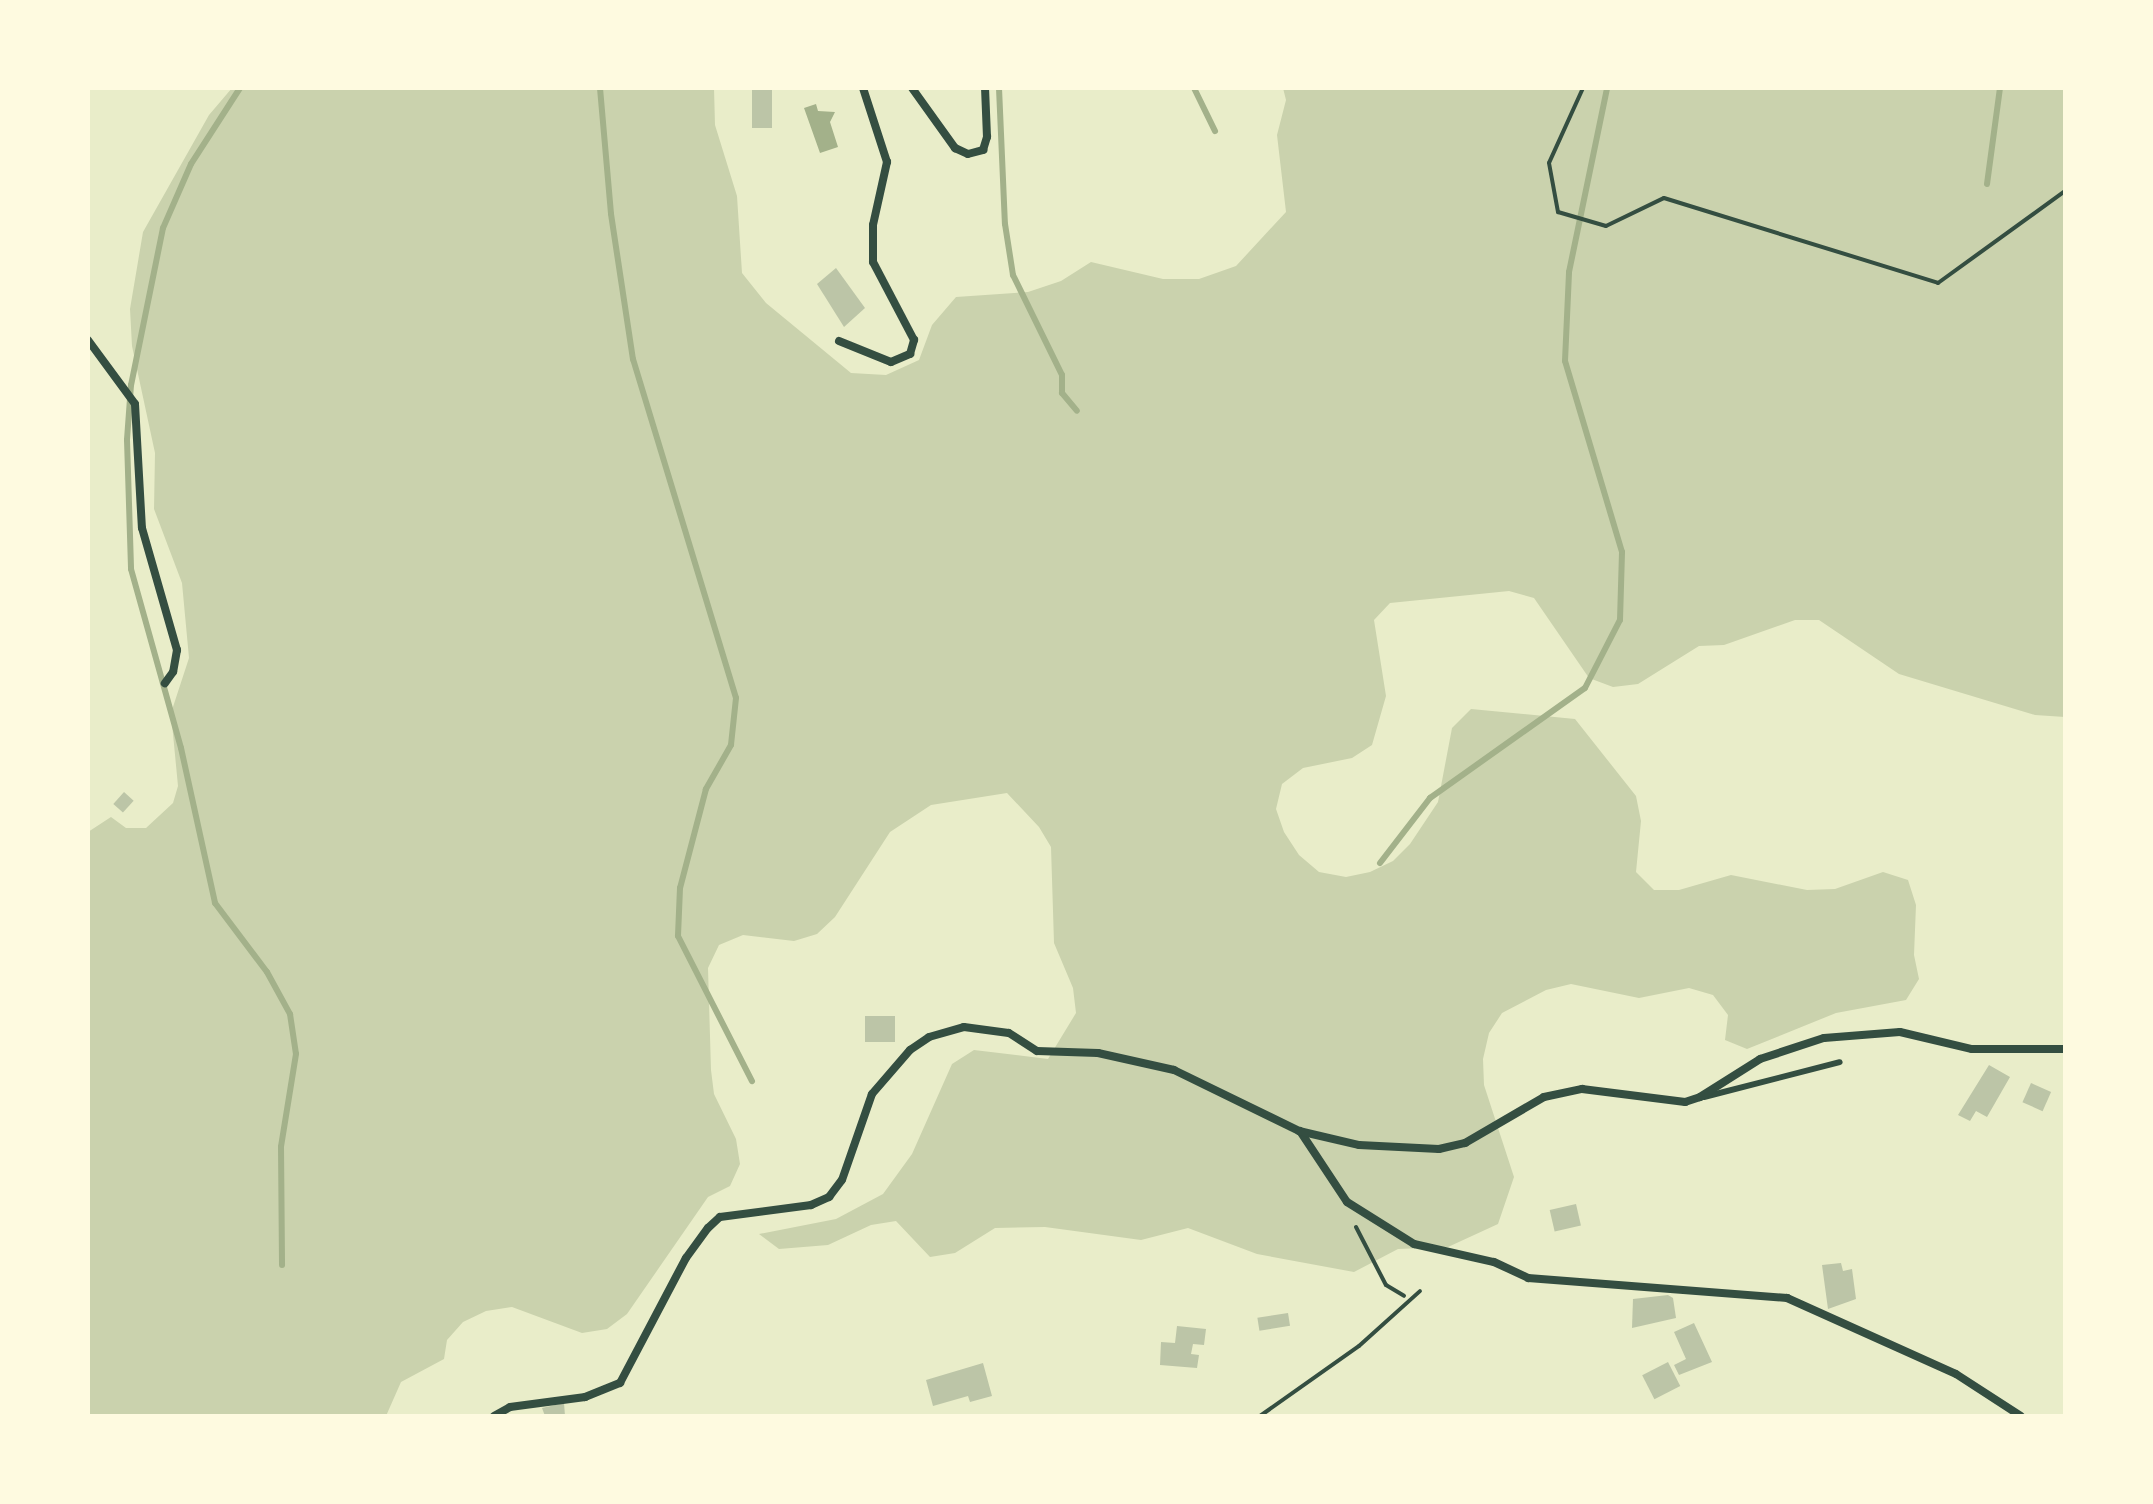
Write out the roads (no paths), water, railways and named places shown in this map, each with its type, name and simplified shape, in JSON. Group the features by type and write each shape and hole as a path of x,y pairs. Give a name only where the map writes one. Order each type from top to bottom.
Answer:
{"street":[{"path":"839,341 891,362 910,354 914,340 873,262 873,225 887,162 863,88"},
{"path":"912,88 955,148 968,154 983,150 987,137 985,88"},
{"path":"88,340 119,378 135,404 142,528 177,650 173,672 165,683"},
{"path":"494,1416 510,1407 585,1397 620,1383 686,1258 708,1228 720,1217 811,1205 829,1197 842,1180 872,1094 910,1050 929,1037 983,1027 1009,1033 1037,1051 1098,1053 1174,1070 1299,1131 1359,1145 1439,1149 1465,1143 1544,1097 1582,1089 1685,1102 1700,1097 1760,1059 1824,1038 1900,1032 1972,1049 2065,1049"},
{"path":"1299,1131 1347,1202 1414,1244 1494,1262 1528,1278 1787,1298 1956,1374 2021,1416"}],"lane":[{"path":"1700,1097 1840,1062"}],"waterway":[{"path":"240,88 191,164 163,228 131,385 127,440 131,569 181,748 215,903 267,972 290,1014 296,1054 281,1147 282,1265"},
{"path":"600,88 611,214 633,359 736,698 731,745 706,789 680,888 678,936 752,1081"},
{"path":"999,88 1005,224 1013,275 1062,375 1062,393 1077,411"},
{"path":"1194,88 1215,131"},
{"path":"1380,863 1430,798 1585,688 1620,620 1622,552 1565,361 1569,272 1607,88"},
{"path":"1987,184 2000,88"}]}
